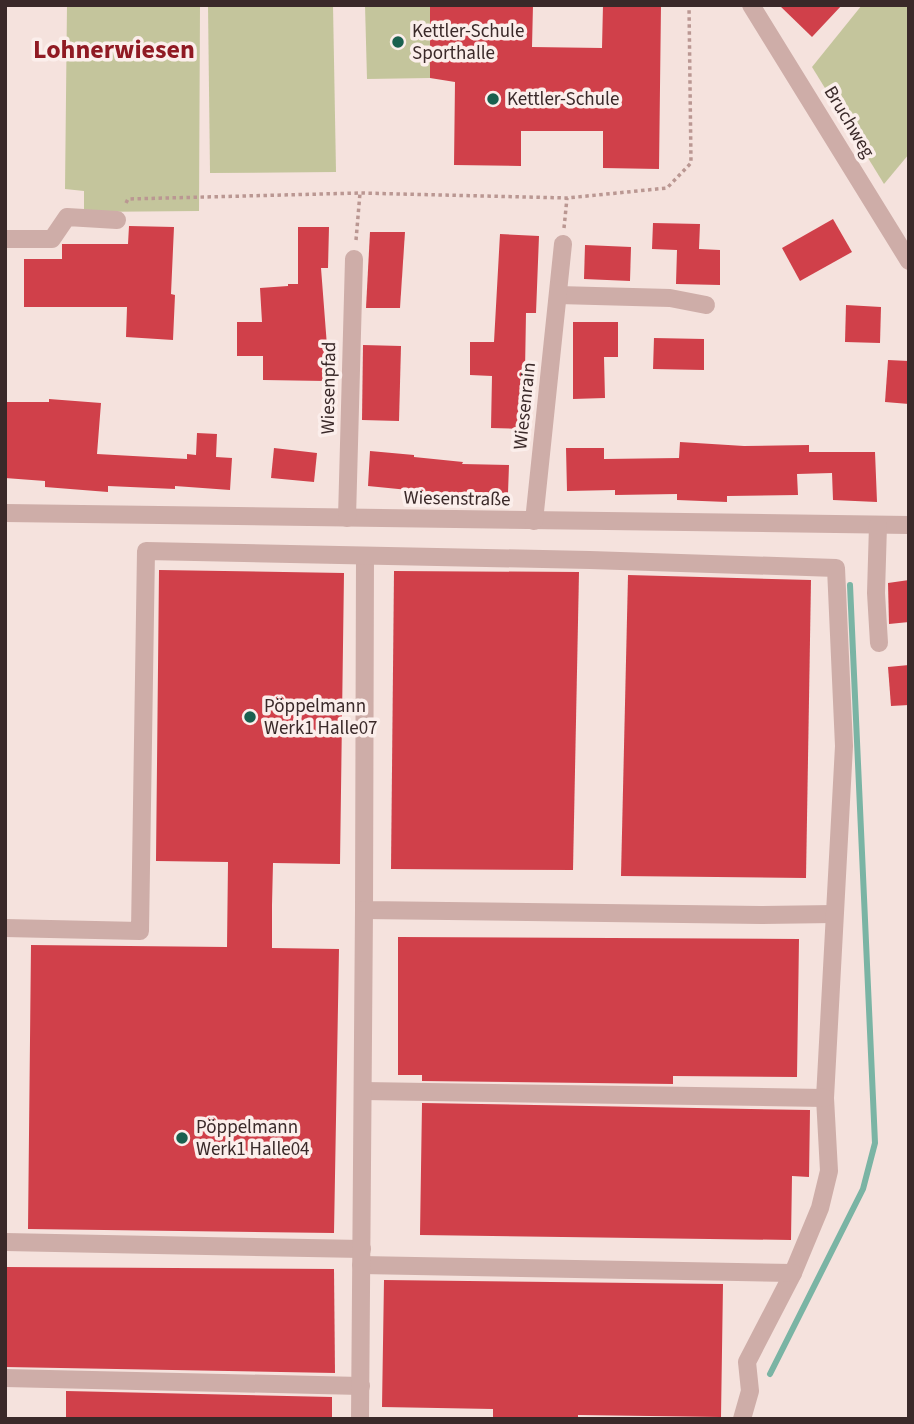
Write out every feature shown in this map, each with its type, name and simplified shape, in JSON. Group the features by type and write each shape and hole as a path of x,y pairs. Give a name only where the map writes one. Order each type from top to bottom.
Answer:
{"street":[{"name":"Bruchweg","path":"751,5 909,261"},
{"path":"5,239 52,239 67,218 117,220"},
{"name":"Wiesenrain","path":"534,521 563,244"},
{"name":"Wiesenpfad","path":"348,518 354,259"},
{"path":"558,296 670,298 706,305"},
{"name":"Wiesenstraße","path":"5,513 909,525"},
{"path":"878,525 878,643"},
{"path":"5,928 140,931 146,551 836,568 844,746 825,1098 829,1171 820,1208 793,1273 747,1362 750,1391 741,1419"},
{"path":"360,1419 365,556"},
{"path":"364,910 834,914"},
{"path":"363,1091 825,1098"},
{"path":"5,1242 793,1273"},
{"path":"5,1378 360,1386"}],"path":[{"path":"117,220 128,199 360,193 567,198 667,188 691,163 689,5"},
{"path":"354,259 360,193"},
{"path":"563,244 567,198"}],"green space":[{"path":"67,5 200,5 199,211 84,212 84,191 65,189"},
{"path":"208,5 333,5 336,172 210,173"},
{"name":"Kettler-Schule Sporthalle","path":"365,5 430,5 430,78 367,79"},
{"path":"862,5 909,5 909,154 884,184 812,67"}],"building":[{"name":"Kettler-Schule","path":"430,5 533,5 532,47 602,48 603,5 661,5 659,169 603,168 603,131 521,131 521,166 454,165 455,82 430,78"},
{"path":"779,5 842,5 812,37"},
{"path":"833,219 852,252 800,281 782,248"},
{"path":"653,223 700,224 699,249 720,250 720,285 676,284 677,250 652,249"},
{"path":"129,226 174,227 171,294 175,295 173,340 126,337 127,307 24,307 24,259 62,259 62,244 128,244"},
{"path":"298,227 329,227 328,268 321,268 327,346 326,381 263,380 263,356 237,356 237,322 262,322 260,288 298,284"},
{"path":"370,232 405,232 400,308 366,308"},
{"path":"500,234 539,236 536,313 526,313 524,429 491,428 492,376 470,375 470,342 494,342"},
{"path":"585,245 631,247 630,281 584,279"},
{"path":"846,305 881,307 880,343 845,342"},
{"path":"573,322 618,322 618,357 604,357 605,398 573,399"},
{"path":"654,338 704,339 704,370 653,369"},
{"path":"363,345 401,346 399,421 362,420"},
{"path":"888,360 909,361 909,404 885,402"},
{"path":"49,399 101,403 97,454 187,459 187,454 196,455 197,433 217,434 216,457 232,458 230,490 175,486 175,489 108,486 108,492 45,487 45,481 5,478 5,402 49,402"},
{"path":"680,442 744,446 809,445 809,452 875,452 877,502 833,500 832,473 797,474 798,495 727,496 727,502 677,500 677,494 615,495 615,490 567,491 566,448 604,448 604,459 679,458"},
{"path":"274,448 317,453 314,482 271,478"},
{"path":"370,451 463,462 462,464 509,465 508,493 459,492 459,495 368,486"},
{"name":"Pöppelmann Werk1 Halle04","path":"159,570 344,573 340,864 273,863 272,905 272,948 339,949 334,1233 28,1229 31,945 227,947 228,862 156,861"},
{"path":"394,571 579,572 573,870 391,869"},
{"path":"628,575 811,580 806,878 621,876"},
{"path":"909,580 909,622 889,624 888,583"},
{"path":"909,665 909,705 891,706 888,667"},
{"path":"398,937 799,939 797,1077 673,1076 673,1084 422,1081 422,1075 398,1075"},
{"path":"422,1103 810,1110 809,1177 792,1176 791,1240 420,1235"},
{"path":"7,1267 334,1269 335,1373 5,1367"},
{"path":"384,1280 723,1284 721,1417 578,1415 578,1419 493,1419 493,1409 382,1407"},
{"path":"66,1391 332,1397 332,1419 66,1419"}],"waterway":[{"path":"770,1374 863,1189 875,1143 850,585"}],"place":[{"name":"Kettler-Schule Sporthalle","path":"398,42"},
{"name":"Kettler-Schule","path":"493,99"},
{"name":"Pöppelmann Werk1 Halle07","path":"250,717"},
{"name":"Pöppelmann Werk1 Halle04","path":"182,1138"}],"district":[{"name":"Lohnerwiesen","path":"114,49"}]}
